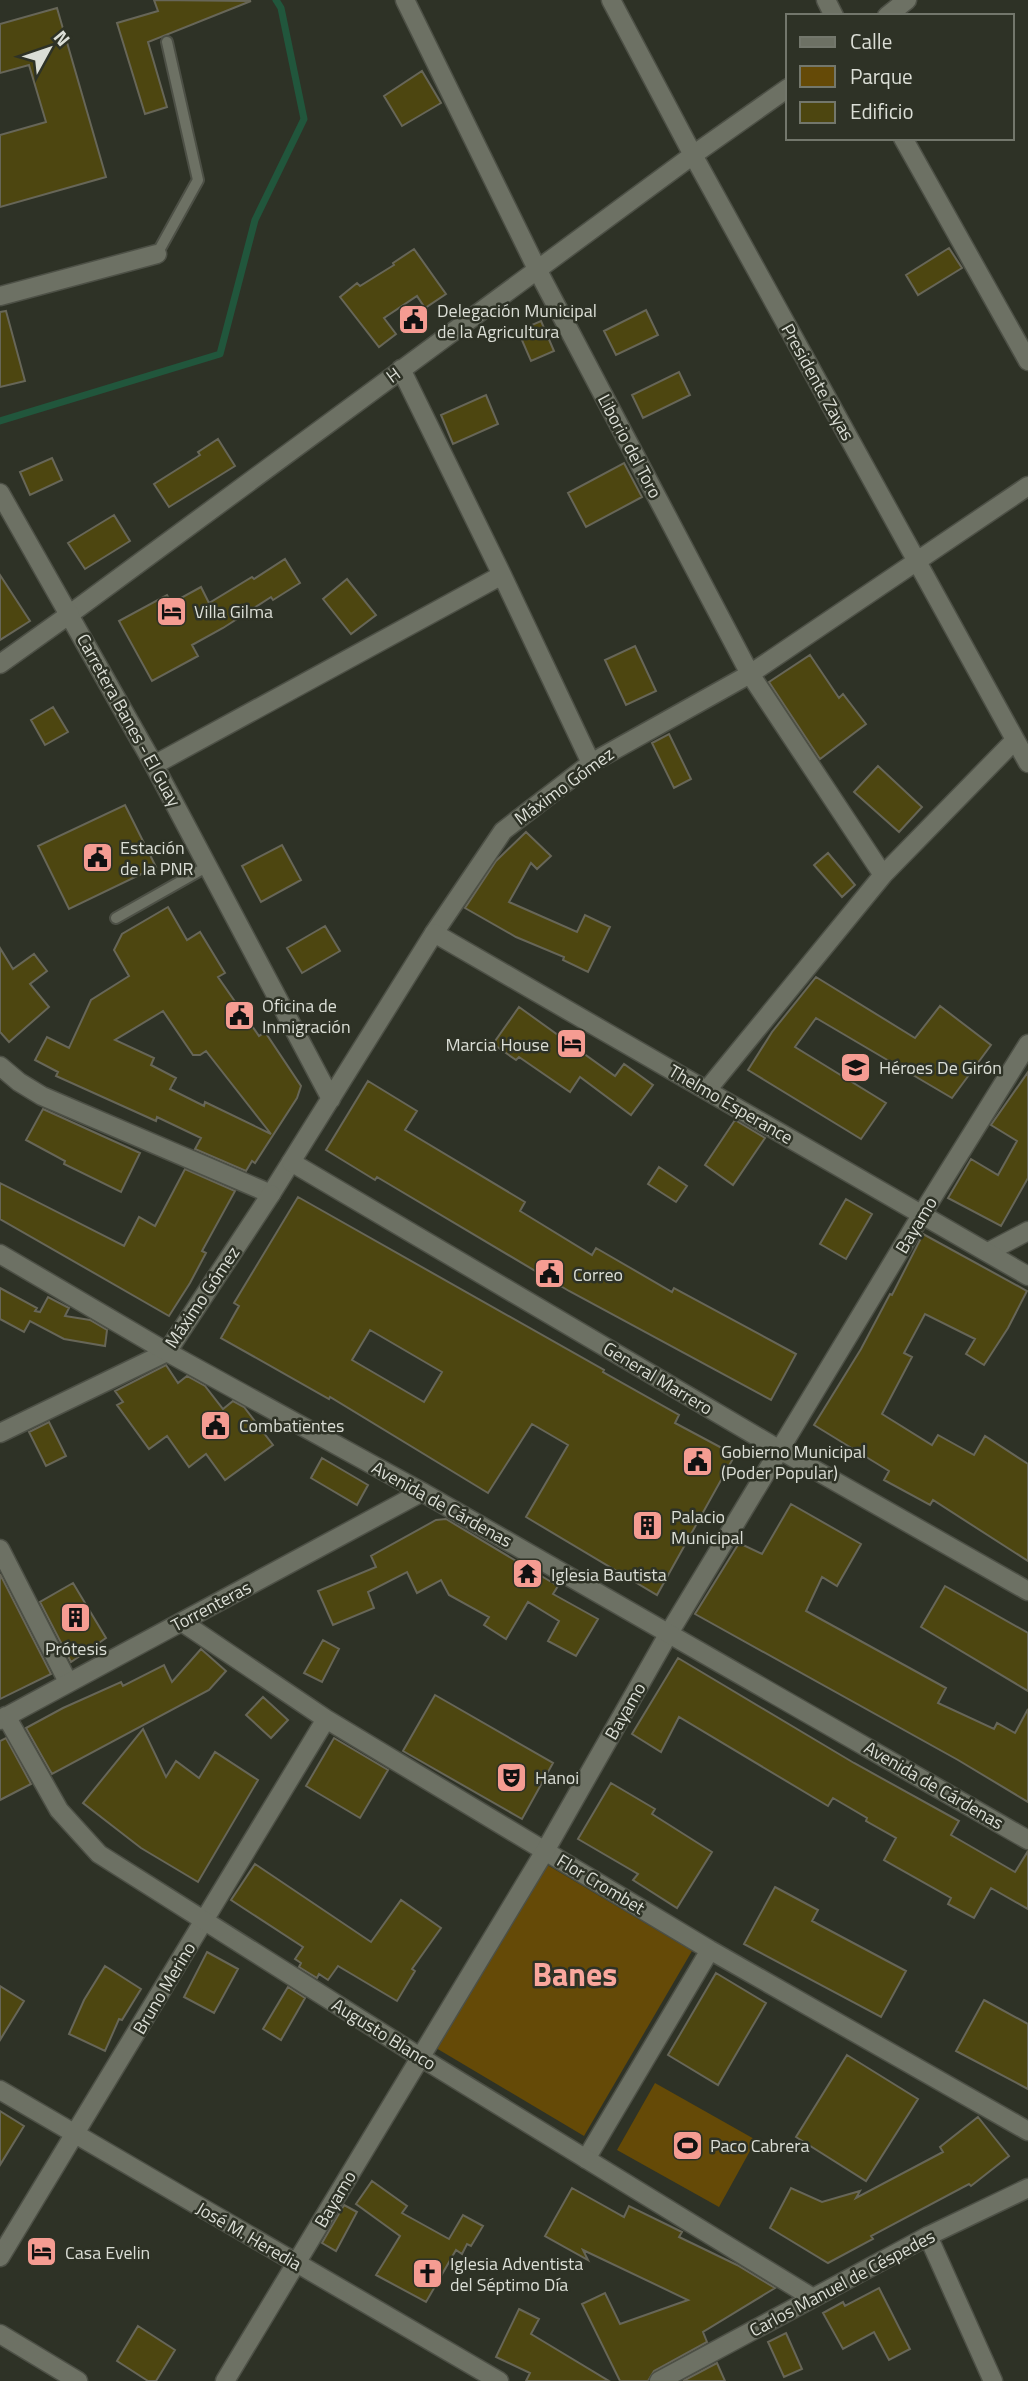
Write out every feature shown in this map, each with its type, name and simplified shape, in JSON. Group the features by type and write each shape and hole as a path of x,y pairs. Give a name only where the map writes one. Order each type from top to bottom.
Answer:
{"street":[{"name":"Liborio del Toro","path":"405,0 538,271 750,674 883,875"},
{"name":"Presidente Zayas","path":"611,0 693,155 1028,763"},
{"path":"890,14 907,0"},
{"name":"H","path":"0,664 786,89"},
{"path":"904,140 1028,361"},
{"path":"0,296 157,254"},
{"path":"401,369 591,763"},
{"name":"Máximo Gómez","path":"0,1433 167,1352 271,1194 434,933 503,831 591,763 750,674 1028,486"},
{"name":"Carretera Banes - El Guay","path":"0,493 154,765 331,1099"},
{"path":"154,765 502,575"},
{"path":"707,1090 883,875 1015,740"},
{"name":"Thelmo Esperance","path":"434,933 1028,1276"},
{"name":"Bayamo","path":"225,2381 545,1851 669,1633 1028,1044"},
{"path":"0,1066 42,1096 271,1194"},
{"name":"General Marrero","path":"291,1162 780,1450 1028,1591"},
{"path":"988,1252 1028,1231"},
{"name":"Avenida de Cárdenas","path":"0,1254 167,1352 422,1492 1028,1840"},
{"name":"Torrenteras","path":"3,1718 422,1492"},
{"path":"0,1549 68,1682"},
{"name":"Flor Crombet","path":"182,1622 326,1719 545,1851 710,1950 1028,2131"},
{"name":"Augusto Blanco","path":"3,1718 59,1810 99,1854 421,2057 813,2298"},
{"name":"Bruno Merino","path":"0,2257 326,1719"},
{"path":"586,2159 710,1950"},
{"name":"José M. Heredia","path":"0,2090 499,2381"},
{"name":"Carlos Manuel de Céspedes","path":"659,2381 680,2376 813,2298 928,2236 1028,2188"},
{"path":"928,2236 993,2381"},
{"path":"0,2334 78,2381"}],"lane":[{"path":"157,254 198,180 167,42"},
{"path":"116,918 208,866"}],"green space":[{"path":"544,1863 692,1951 584,2136 436,2048"},
{"name":"Paco Cabrera","path":"655,2083 756,2140 719,2207 617,2150"}],"building":[{"path":"154,0 251,1 148,42 167,107 145,114 117,23 158,11"},
{"path":"57,8 106,177 0,207 0,135 46,122 29,65 0,73 0,24"},
{"path":"422,71 441,103 402,126 384,96"},
{"path":"949,248 962,268 918,295 906,275"},
{"path":"414,249 446,294 425,308 417,296 384,318 396,334 379,347 340,297 357,283 360,286 394,265 393,263"},
{"path":"646,310 658,335 616,355 604,331"},
{"path":"6,311 25,381 0,387 0,312"},
{"path":"541,321 554,351 531,361 518,331"},
{"path":"679,372 690,395 643,418 632,395"},
{"path":"486,395 498,424 453,444 441,415"},
{"path":"218,439 235,466 169,507 154,484 200,455 198,452"},
{"path":"52,458 62,480 30,495 20,472"},
{"path":"624,463 642,497 586,527 568,493"},
{"path":"114,515 130,541 85,569 68,543"},
{"path":"285,559 300,583 273,600 271,597 192,645 198,656 152,681 119,621 167,595 172,603 201,587 209,603"},
{"path":"0,575 30,621 0,640"},
{"path":"347,579 376,615 351,634 323,599"},
{"path":"635,646 656,691 626,705 605,660"},
{"path":"810,655 839,698 843,694 866,724 820,759 769,682"},
{"path":"53,707 68,732 45,745 31,720"},
{"path":"669,734 691,779 674,788 652,743"},
{"path":"878,766 922,807 899,832 854,792"},
{"name":"Estación de la PNR","path":"125,805 156,867 69,909 38,846"},
{"path":"526,832 551,856 537,869 531,863 509,902 577,932 585,915 610,927 588,972 563,960 564,957 516,937 465,908 496,861"},
{"path":"282,845 301,880 261,902 242,866"},
{"path":"828,853 855,885 842,897 814,865"},
{"path":"168,907 187,940 200,932 225,973 218,977 259,1036 265,1032 301,1086 297,1098 255,1163 252,1161 246,1171 195,1149 201,1138 56,1076 58,1072 35,1060 47,1037 69,1048 91,1000 129,976 114,950 122,934","holes":["163,1011 193,1055 206,1051 271,1134 205,1102 204,1106 170,1089 176,1078 151,1065 154,1058 115,1040"]},
{"path":"325,926 340,951 302,973 287,948"},
{"path":"0,948 13,969 34,954 47,971 30,984 49,1007 9,1042 0,1032"},
{"path":"816,977 915,1038 940,1006 991,1045 952,1098 816,1018 795,1047 886,1103 861,1139 748,1070 772,1032"},
{"path":"519,1007 615,1076 624,1064 653,1085 631,1115 580,1077 570,1092 519,1057 516,1060 493,1044"},
{"path":"1028,1072 1028,1178 1001,1226 948,1198 971,1159 998,1175 1017,1141 991,1125"},
{"path":"368,1081 417,1111 405,1130 525,1202 520,1211 592,1255 596,1248 672,1292 674,1288 796,1354 771,1400 569,1291 377,1177 375,1180 326,1150"},
{"path":"43,1109 140,1153 121,1192 64,1164 65,1161 26,1140"},
{"path":"735,1120 765,1138 733,1185 705,1165"},
{"path":"659,1167 687,1186 676,1202 648,1184"},
{"path":"185,1169 235,1191 202,1251 206,1253 169,1316 0,1219 0,1183 124,1246 139,1217 155,1226"},
{"path":"298,1197 604,1370 603,1372 679,1415 675,1423 735,1455 657,1595 526,1517 568,1445 532,1424 488,1493 330,1397 329,1399 221,1338 239,1306 234,1303","holes":["370,1330 442,1372 424,1402 352,1360"]},
{"path":"846,1199 872,1214 846,1259 820,1244"},
{"path":"923,1234 1027,1291 1008,1328 984,1365 966,1354 975,1339 925,1314 904,1353 912,1357 882,1414 932,1445 938,1435 974,1455 985,1436 1028,1464 1028,1561 933,1500 930,1505 884,1480 889,1471 814,1425 861,1349 890,1294 892,1295"},
{"path":"0,1288 37,1308 35,1311 40,1312 48,1297 69,1308 65,1316 90,1320 107,1330 105,1346 64,1339 30,1321 24,1332 0,1319"},
{"path":"166,1365 178,1383 187,1376 205,1386 223,1409 233,1401 244,1407 273,1445 225,1480 206,1454 189,1467 167,1436 149,1449 117,1405 123,1402 115,1391"},
{"path":"49,1422 66,1456 46,1466 29,1432"},
{"path":"322,1458 368,1485 357,1505 311,1478"},
{"path":"791,1504 861,1544 837,1586 822,1577 806,1611 946,1688 938,1703 994,1729 997,1723 1015,1733 1028,1709 1028,1802 958,1760 695,1614 739,1543 762,1554"},
{"path":"446,1519 558,1586 553,1594 598,1619 576,1656 548,1641 559,1621 528,1602 506,1639 484,1625 489,1617 449,1595 441,1580 417,1593 407,1572 368,1592 374,1608 333,1625 318,1591 376,1567 371,1556 436,1520"},
{"path":"0,1574 51,1674 0,1699"},
{"name":"Prótesis","path":"73,1583 106,1638 71,1662 40,1602"},
{"path":"945,1586 1028,1633 1028,1691 921,1627"},
{"path":"323,1640 339,1649 322,1682 304,1673"},
{"path":"201,1649 226,1671 209,1690 52,1774 26,1728 63,1708 121,1682 123,1686 164,1665 172,1682"},
{"path":"678,1658 854,1763 959,1821 951,1835 1015,1872 1028,1851 1028,1909 991,1888 974,1918 948,1904 951,1898 884,1860 896,1838 833,1798 828,1806 679,1717 661,1752 632,1734"},
{"path":"435,1695 553,1763 522,1819 403,1751"},
{"path":"263,1697 288,1720 271,1738 246,1715"},
{"path":"143,1729 166,1777 176,1761 199,1778 215,1752 258,1780 198,1882 141,1848 83,1803"},
{"path":"6,1738 31,1784 0,1800 0,1741"},
{"path":"334,1738 388,1770 360,1818 306,1786"},
{"path":"611,1783 655,1809 652,1814 712,1852 677,1908 633,1880 638,1874 578,1839"},
{"path":"255,1864 371,1942 401,1900 441,1928 412,1969 415,1971 397,2001 338,1966 328,1980 319,1974 317,1978 299,1967 301,1963 295,1959 303,1947 231,1900"},
{"path":"775,1887 818,1910 812,1921 906,1971 881,2017 744,1944"},
{"path":"207,1952 238,1969 214,2013 184,1997"},
{"path":"105,1966 141,1989 122,2020 119,2019 105,2051 69,2034 84,2000"},
{"path":"716,1973 766,2003 718,2085 668,2055"},
{"path":"0,1986 24,2001 0,2040"},
{"path":"288,1987 305,1998 281,2040 263,2029"},
{"path":"984,2000 1028,2024 1028,2089 956,2051"},
{"path":"847,2055 918,2099 866,2181 796,2137"},
{"path":"0,2111 24,2126 0,2165"},
{"path":"978,2117 1009,2156 971,2186 969,2184 871,2236 873,2239 828,2263 770,2228 791,2188 822,2202 860,2191 856,2198 943,2152 940,2147"},
{"path":"372,2181 407,2206 402,2213 449,2239 463,2215 483,2226 471,2246 467,2244 462,2254 456,2250 426,2302 376,2275 400,2236 356,2204"},
{"path":"572,2188 624,2217 629,2206 682,2232 679,2237 737,2265 775,2288 703,2332 707,2342 654,2371 648,2381 620,2381 582,2304 605,2293 620,2324 688,2300 583,2250 588,2260 545,2236"},
{"path":"344,2205 357,2212 336,2251 322,2243"},
{"path":"879,2288 910,2349 889,2360 874,2332 843,2349 823,2313 843,2302 845,2306"},
{"path":"519,2309 539,2319 531,2334 609,2381 526,2381 530,2373 496,2357"},
{"path":"138,2326 175,2350 156,2381 148,2381 117,2361"},
{"path":"786,2333 802,2369 784,2377 768,2342"},
{"path":"717,2363 725,2381 683,2381"}],"waterway":[{"path":"0,421 220,354 255,220 304,119 281,8 276,0"}],"place":[{"name":"Delegación Municipal de la Agricultura","path":"414,320"},
{"name":"Villa Gilma","path":"171,611"},
{"name":"Estación de la PNR","path":"97,857"},
{"name":"Oficina de Inmigración","path":"239,1015"},
{"name":"Marcia House","path":"572,1044"},
{"name":"Héroes De Girón","path":"856,1067"},
{"name":"Correo","path":"550,1274"},
{"name":"Combatientes","path":"216,1425"},
{"name":"Gobierno Municipal (Poder Popular)","path":"698,1461"},
{"name":"Palacio Municipal","path":"648,1526"},
{"name":"Iglesia Bautista","path":"528,1574"},
{"name":"Prótesis","path":"76,1618"},
{"name":"Hanoi","path":"512,1777"},
{"name":"Paco Cabrera","path":"687,2145"},
{"name":"Casa Evelin","path":"42,2252"},
{"name":"Iglesia Adventista del Séptimo Día","path":"427,2273"}],"district":[{"name":"Banes","path":"575,1974"}]}
